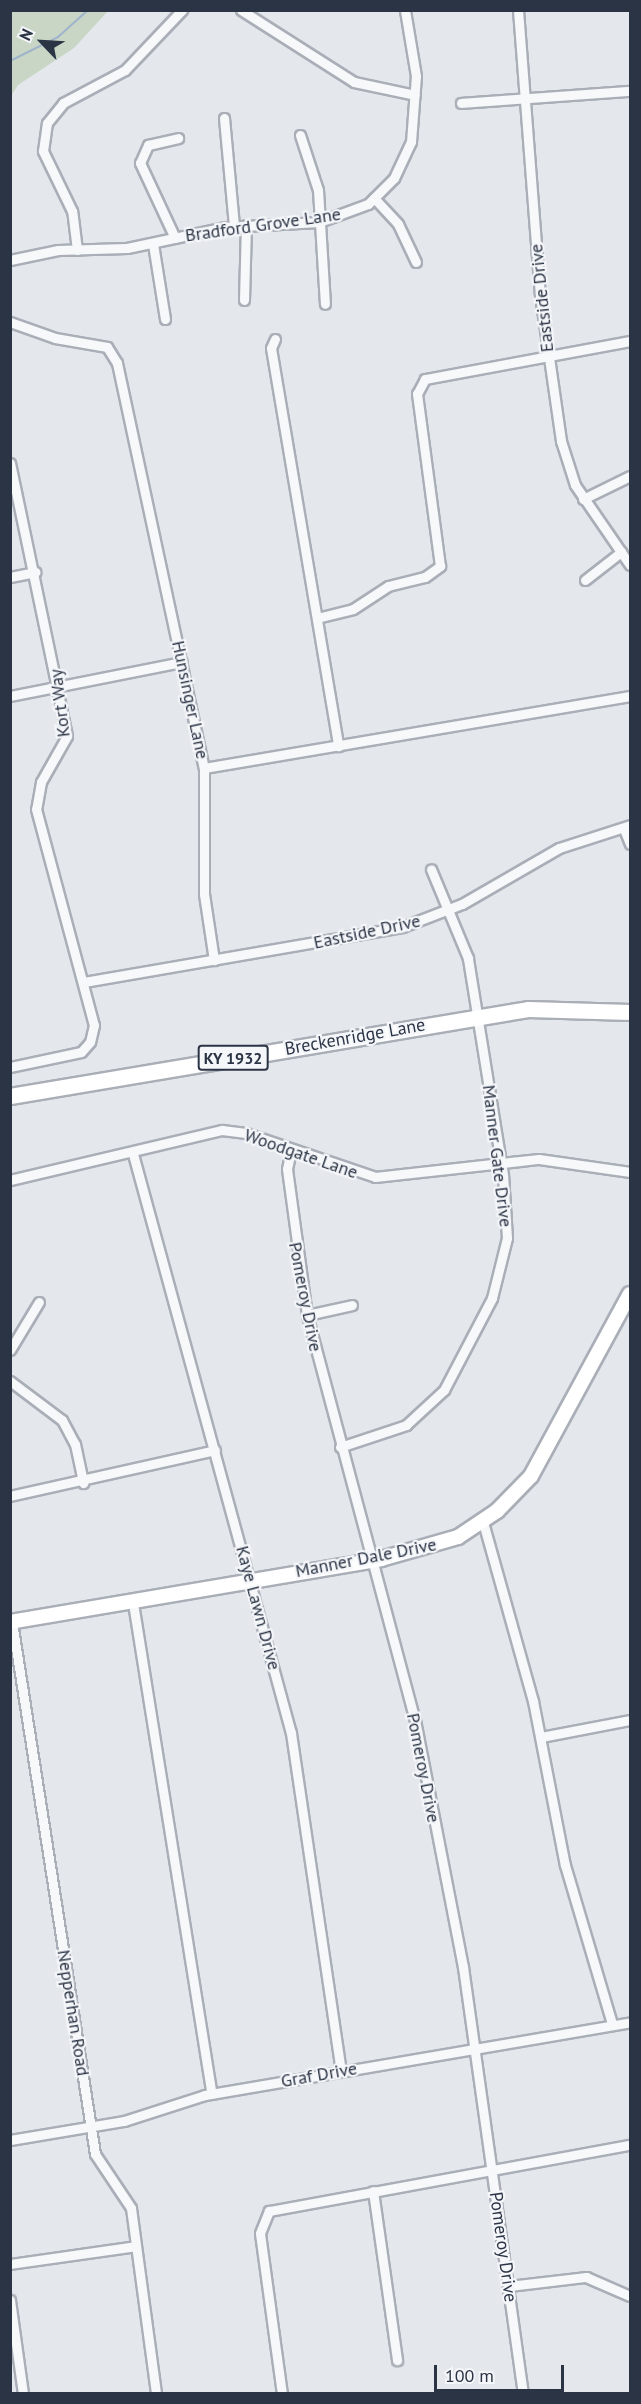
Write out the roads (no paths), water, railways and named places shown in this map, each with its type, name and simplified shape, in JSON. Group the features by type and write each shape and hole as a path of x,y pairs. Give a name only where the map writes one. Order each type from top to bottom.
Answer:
{"main road":[{"name":"Breckenridge Lane","path":"10,1096 478,1017 556,1007 630,1012"}],"street":[{"path":"77,250 72,211 43,151 47,123 63,103 125,70 182,10"},
{"path":"241,10 354,82 416,95"},
{"name":"Bradford Grove Lane","path":"10,260 77,250 153,244 234,226 319,222 349,214 374,198 408,153 416,95 405,10"},
{"name":"Eastside Drive","path":"518,10 548,355 561,441 583,499 630,565"},
{"path":"461,103 630,91"},
{"path":"224,118 234,226"},
{"path":"300,135 314,168 325,304"},
{"path":"175,238 140,163 148,145 178,138"},
{"path":"374,198 398,224 416,262"},
{"path":"244,300 246,225"},
{"path":"153,244 165,319"},
{"path":"10,268 21,259"},
{"name":"Hunsinger Lane","path":"10,322 55,338 107,347 114,355 204,768 630,696"},
{"path":"275,339 271,348 338,746"},
{"path":"317,618 353,609 388,586 425,578 440,566 442,550 418,408 420,384 432,375 630,341"},
{"name":"Kort Way","path":"10,463 60,686 66,742 41,782 36,804 94,1025 92,1040 75,1055 10,1067"},
{"path":"583,499 630,476"},
{"path":"585,580 621,552"},
{"path":"10,577 36,572"},
{"path":"10,696 182,662"},
{"path":"204,768 204,894 214,960"},
{"path":"627,827 630,844"},
{"name":"Eastside Drive","path":"84,982 402,927 449,910 542,856 627,827"},
{"name":"Manner Gate Drive","path":"340,1447 406,1425 431,1405 451,1379 502,1268 507,1211 468,958 431,869"},
{"name":"Woodgate Lane","path":"10,1180 133,1154 222,1130 375,1178 500,1161 565,1159 630,1172"},
{"name":"Pomeroy Drive","path":"291,1150 287,1169 307,1315 422,1751 476,2048 523,2394"},
{"name":"Kaye Lawn Drive","path":"133,1154 291,1733 340,2071"},
{"name":"Manner Dale Drive","path":"11,1622 429,1548 483,1522 531,1476 630,1294"},
{"path":"10,1350 39,1302"},
{"path":"307,1315 352,1305"},
{"path":"10,1381 62,1420 75,1444 83,1483"},
{"path":"10,1496 83,1483 215,1450"},
{"path":"483,1522 541,1737 565,1865 612,2024"},
{"path":"133,1602 212,2094"},
{"name":"Nepperhan Road","path":"11,1622 91,2127 99,2168 131,2208 156,2394"},
{"path":"541,1737 630,1720"},
{"name":"Graf Drive","path":"10,2140 91,2127 212,2094 630,2022"},
{"path":"282,2394 260,2233 265,2215 280,2206 630,2145"},
{"path":"373,2191 398,2360"},
{"path":"10,2264 136,2246"},
{"path":"508,2286 586,2277 630,2296"},
{"path":"10,2300 23,2394"}],"waterway":[{"path":"10,61 58,37 88,10"}]}
